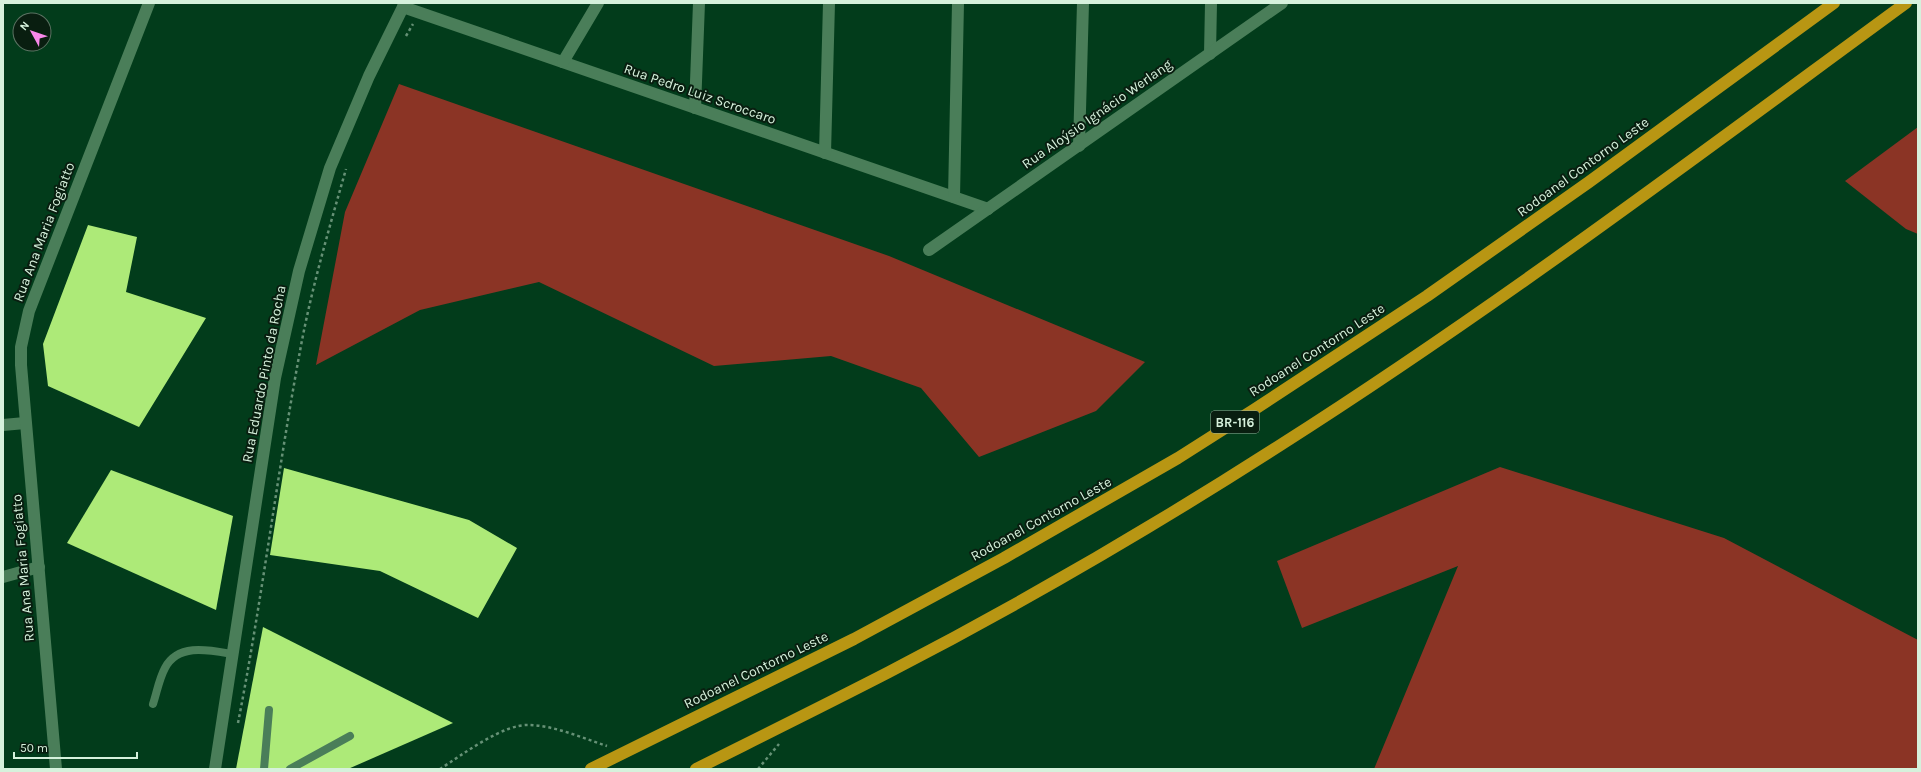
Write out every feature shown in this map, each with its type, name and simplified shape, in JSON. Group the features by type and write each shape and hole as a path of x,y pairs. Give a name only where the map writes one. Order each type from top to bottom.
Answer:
{"highway":[{"name":"Rodoanel Contorno Leste","path":"591,769 854,639 907,611 1178,458 1426,296 1589,182 1834,3"},
{"path":"696,769 890,671 976,625 1120,543 1282,445 1526,281 1906,3"}],"street":[{"name":"Rua Ana Maria Fogiatto","path":"56,769 21,365 21,347 29,311 149,3"},
{"path":"563,62 598,3"},
{"path":"695,108 699,3"},
{"path":"825,153 829,3"},
{"path":"954,197 958,3"},
{"path":"1079,146 1083,3"},
{"path":"1210,54 1211,3"},
{"name":"Rua Aloýsio Ignácio Werlang","path":"929,250 1282,3"},
{"name":"Rua Pedro Luiz Scroccaro","path":"404,5 563,62 988,209"},
{"name":"Rua Eduardo Pinto da Rocha","path":"214,769 275,378 287,317 299,271 330,168 369,76 404,5"},
{"path":"3,425 26,423"},
{"path":"3,577 39,567"}],"lane":[{"path":"153,704 165,668 173,656 187,650 206,650 232,654"},
{"path":"264,769 269,710"},
{"path":"290,769 350,736"}],"path":[{"path":"406,36 414,23"},
{"path":"238,725 300,350 327,236 348,165"},
{"path":"440,769 502,731 528,724 548,727 626,752"}],"shaded area":[{"path":"399,84 889,256 1145,362 1096,411 979,457 921,388 831,356 714,366 539,282 420,310 316,365 345,212"},
{"path":"1918,127 1918,234 1906,229 1845,181"},
{"path":"1500,467 1724,538 1918,640 1918,769 1374,769 1458,566 1302,628 1277,561"}],"building":[{"path":"88,225 137,237 126,292 206,318 139,427 48,386 43,344"},
{"path":"284,468 469,520 517,548 478,618 380,571 270,555"},
{"path":"111,470 233,516 216,610 67,543"},
{"path":"263,627 453,723 348,769 236,769"}]}
